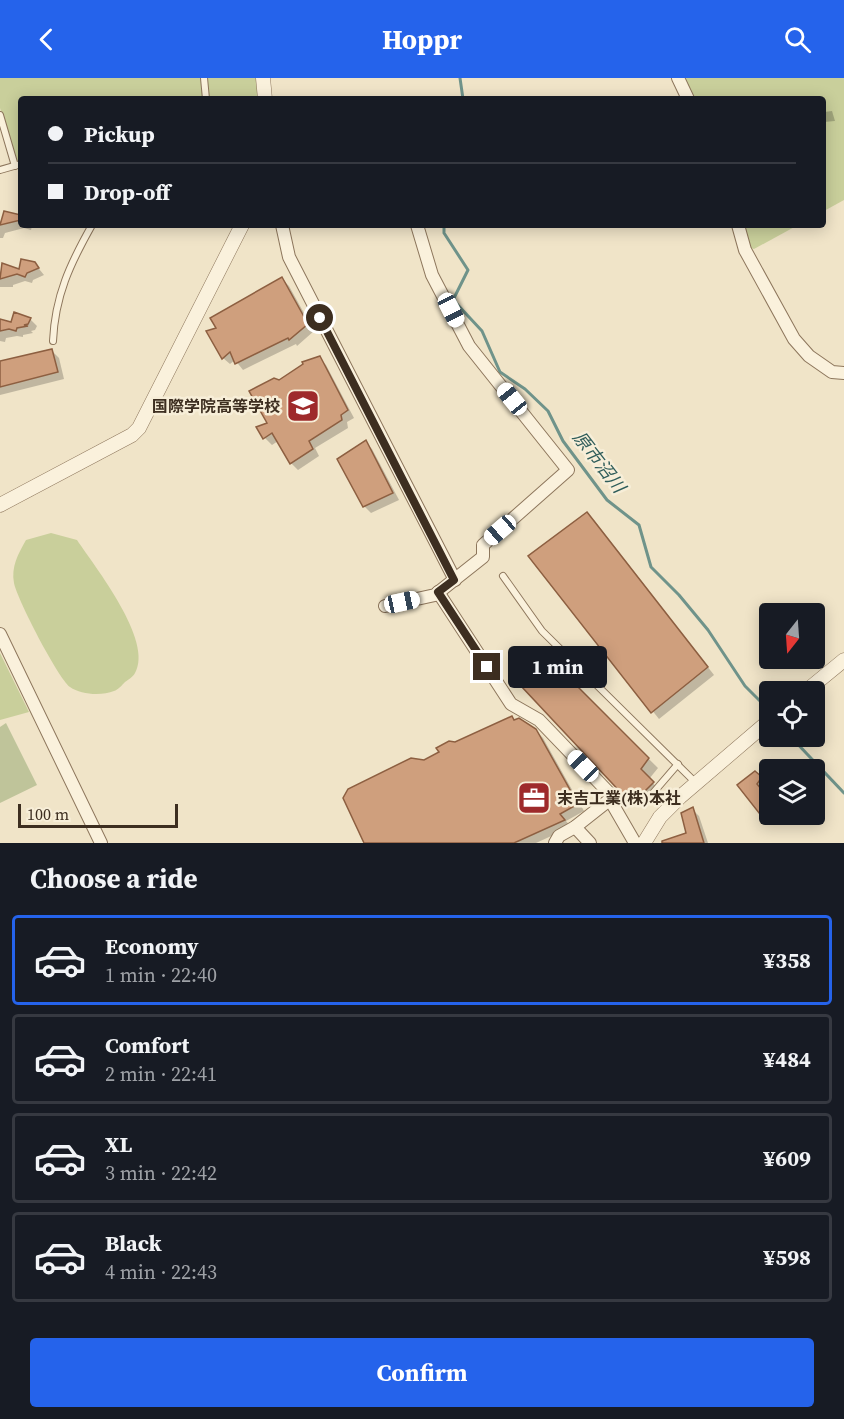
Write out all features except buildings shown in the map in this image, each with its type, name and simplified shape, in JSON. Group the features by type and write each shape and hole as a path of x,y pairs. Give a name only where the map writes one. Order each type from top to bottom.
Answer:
{"street":[{"path":"263,78 265,96"},
{"path":"678,78 687,96"},
{"path":"0,505 132,435 138,428 240,228"},
{"path":"283,228 289,257 454,580"},
{"path":"385,606 435,595 483,557 483,545 568,470 469,346 432,275 418,228"},
{"path":"739,228 745,250 794,339 809,356 832,372 844,373"},
{"path":"438,592 511,704 539,720 613,797 613,805 635,843"},
{"path":"0,634 101,843"},
{"path":"818,681 844,660"},
{"path":"644,843 660,816 759,729"},
{"path":"555,843 560,836 613,797"},
{"path":"575,827 590,843"}],"lane":[{"path":"204,78 206,96"},
{"path":"0,115 18,165 0,170"},
{"path":"53,341 54,316 66,275 90,228"},
{"path":"503,576 542,631 696,783"},
{"path":"653,793 678,764"}],"green space":[{"path":"0,78 260,78 263,96 18,96 18,165 15,166 0,108"},
{"path":"683,78 844,78 844,200 826,210 826,96 693,96"},
{"path":"742,228 792,228 754,249 748,247"},
{"path":"51,533 77,540 130,624 139,659 134,674 115,690 104,694 80,692 64,681 30,621 17,592 13,577 14,566 26,540"},
{"path":"0,653 29,712 0,720"},
{"path":"6,723 37,785 0,803 0,727"}],"waterway":[{"name":"原市沼川","path":"460,78 463,96"},
{"name":"原市沼川","path":"444,228 444,233 468,270 454,298 482,331 500,372 525,389 548,411 563,441 607,500 639,525 651,567 679,595 708,630 745,686 759,700"},
{"name":"原市沼川","path":"800,747 844,793"}],"place":[{"name":"国際学院高等学校","path":"303,406"},
{"name":"末吉工業(株)本社","path":"534,798"}],"route":[{"path":"320,318 454,580 438,592 487,667"}]}
